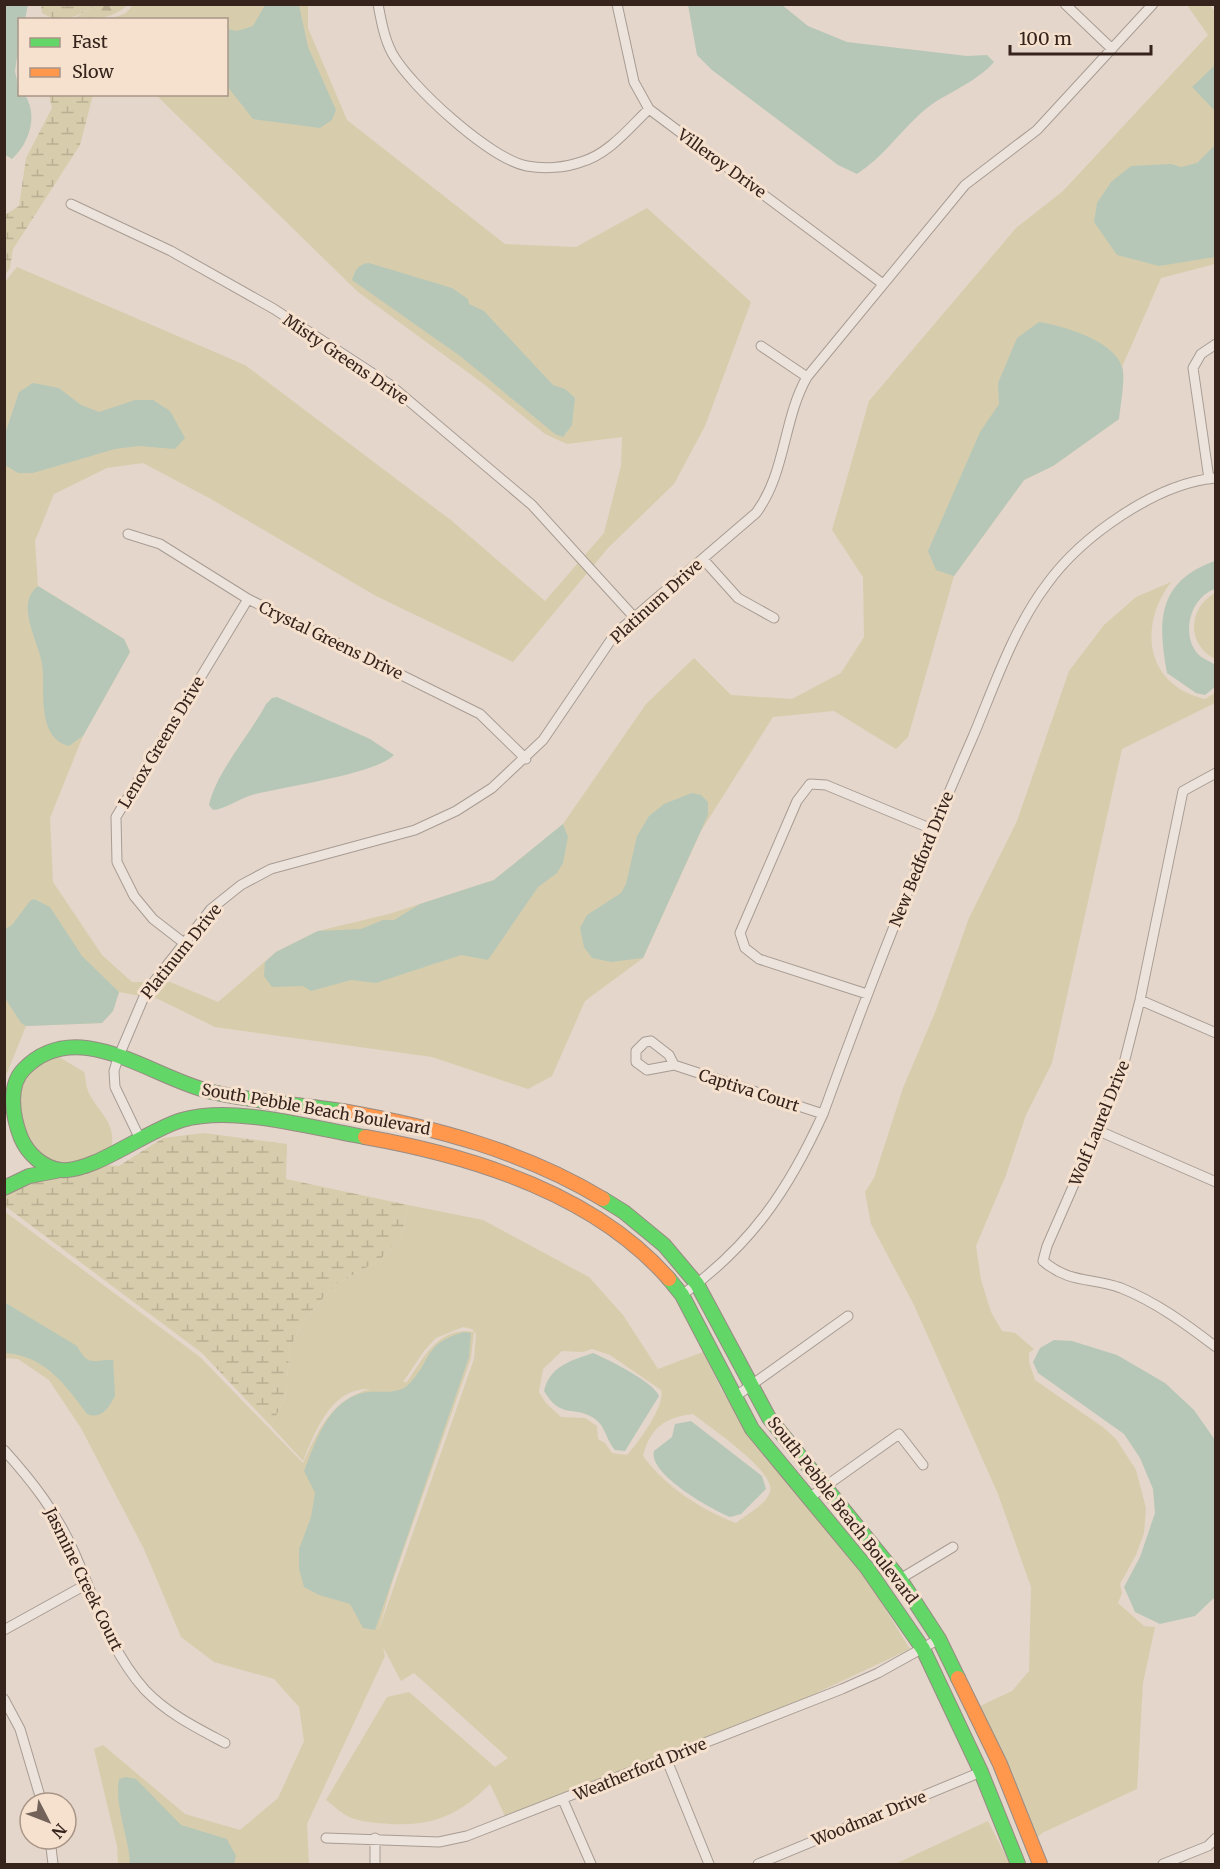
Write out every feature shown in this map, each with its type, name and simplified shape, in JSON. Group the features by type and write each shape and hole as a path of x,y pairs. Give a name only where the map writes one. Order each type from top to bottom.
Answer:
{"street":[{"path":"378,4 392,52 411,80 431,100 499,154 525,166 552,167 582,162 608,148 649,109"},
{"name":"Villeroy Drive","path":"616,4 634,82 649,109 883,284"},
{"path":"1065,4 1112,49"},
{"name":"Platinum Drive","path":"140,1139 115,1087 114,1071 118,1058 142,999 184,943 219,902 250,880 283,865 395,837 436,822 484,794 526,759 555,724 610,640 634,617 752,518 764,502 773,482 795,402 807,377 965,185 1037,130 1153,4"},
{"name":"Misty Greens Drive","path":"71,204 171,251 274,309 389,384 532,506 634,617"},
{"path":"1212,478 1193,368 1201,354 1215,344"},
{"path":"761,346 807,377"},
{"name":"New Bedford Drive","path":"682,1295 698,1284 763,1221 788,1186 824,1114 867,994 932,829 1016,637 1046,585 1073,552 1117,517 1159,495 1212,478"},
{"name":"Crystal Greens Drive","path":"128,534 160,544 248,599 480,714 526,759"},
{"path":"703,559 738,598 774,618"},
{"name":"Lenox Greens Drive","path":"184,943 153,919 134,896 117,862 116,817 248,599"},
{"name":"Wolf Laurel Drive","path":"1215,773 1183,791 1179,802 1140,1000 1120,1079 1047,1246 1043,1262 1058,1274 1120,1288 1157,1305 1215,1347"},
{"path":"867,994 759,959 745,948 740,933 797,801 810,784 826,785 932,829"},
{"path":"1140,1000 1215,1033"},
{"name":"South Pebble Beach Boulevard","path":"6,1135 10,1093 16,1079 26,1066 45,1052 62,1046 77,1045 208,1091 415,1124 467,1138 526,1160 591,1192 641,1225 673,1252 698,1284 770,1418 900,1579 939,1639 1000,1764 1040,1864"},
{"name":"Captiva Court","path":"674,1065 824,1114"},
{"path":"293,1124 295,1104"},
{"path":"8,1110 15,1135 27,1153 47,1167 67,1171"},
{"name":"South Pebble Beach Boulevard","path":"4,1188 29,1176 67,1171 88,1165 174,1122 198,1116 293,1124 407,1144 483,1164 528,1183 579,1209 630,1240 657,1264 682,1295 752,1429 867,1568 923,1648 981,1772 1018,1864"},
{"path":"1099,1131 1215,1182"},
{"path":"736,1396 848,1316"},
{"path":"809,1498 899,1434 922,1465"},
{"name":"Jasmine Creek Court","path":"4,1450 52,1510 74,1551 104,1626 141,1685 169,1711 225,1743"},
{"path":"900,1579 953,1547"},
{"path":"4,1630 87,1584"},
{"name":"Weatherford Drive","path":"326,1838 439,1842 458,1838 563,1800 842,1689 939,1639"},
{"path":"4,1699 20,1728 38,1791"},
{"path":"666,1758 709,1864"},
{"name":"Woodmar Drive","path":"758,1864 981,1772"},
{"path":"563,1800 591,1864"},
{"path":"375,1838 375,1864"},
{"path":"1163,1864 1208,1846 1215,1838"}],"green space":[{"path":"41,4 96,5 70,18 54,18 42,13"},
{"path":"96,5 127,5 108,16 74,18"},
{"path":"133,5 308,5 308,28 347,120 505,244 576,247 647,208 751,302 705,426 674,484 608,548 513,662 376,596 211,499 143,463 107,468 54,494 35,541 38,586 124,639 130,652 83,736 50,818 53,882 102,955 132,982 170,982 218,1002 276,952 318,931 389,914 494,880 563,824 646,704 694,658 731,695 792,699 841,673 864,637 863,577 832,530 869,401 1016,228 1063,191 1208,35 1187,5 1210,5 1216,13 1215,264 1161,278 1122,367 1119,419 1053,466 1024,480 954,576 908,737 896,749 834,711 773,717 701,831 643,958 585,1001 552,1076 528,1089 432,1057 215,1027 158,999 119,992 113,1011 102,1023 26,1026 5,1078 4,283 17,267 245,365 452,521 545,601 604,533 621,466 622,437 567,444 545,434 485,385 358,292 157,96 228,96 228,18 114,18 126,13"},
{"path":"49,96 93,96 80,145 13,249 10,268 5,275 5,215 19,206 26,158 52,108"},
{"path":"1171,582 1154,617 1151,635 1153,652 1159,667 1170,681 1185,692 1205,699 1215,693 1215,703 1122,749 1052,1063 1026,1115 1006,1175 976,1246 981,1280 991,1312 1002,1331 1015,1333 1034,1349 1029,1353 1029,1362 1035,1380 1104,1428 1116,1439 1136,1470 1146,1508 1144,1533 1136,1555 1120,1584 1122,1593 1118,1603 1144,1626 1155,1627 1143,1683 1137,1789 1042,1833 1036,1839 980,1706 1012,1691 1029,1671 1031,1587 998,1494 914,1305 871,1224 865,1192 874,1178 903,1088 936,1010 969,918 1017,821 1069,671 1104,625 1136,597"},
{"path":"1215,593 1215,659 1199,645 1194,627 1199,608"},
{"path":"54,1054 84,1072 89,1093 112,1132 111,1148 79,1163 55,1164 27,1146 16,1110 15,1099 19,1085 35,1066"},
{"path":"204,1133 287,1144 286,1179 408,1205 402,1235 380,1260 336,1284 308,1315 290,1347 285,1398 271,1426 202,1353 5,1206 5,1195 21,1185 49,1177 79,1175 99,1165 119,1166 163,1138"},
{"path":"408,1205 483,1220 589,1277 623,1315 658,1369 703,1352 721,1389 765,1458 811,1508 871,1586 910,1649 810,1696 505,1816 490,1784 468,1804 445,1816 420,1823 390,1824 354,1819 326,1800 387,1697 409,1692 495,1767 508,1758 414,1673 401,1681 383,1647 385,1656 307,1824 309,1864 118,1864 117,1846 94,1749 103,1745 185,1814 240,1830 278,1798 304,1741 299,1707 274,1679 214,1662 181,1637 144,1549 81,1428 49,1380 18,1359 5,1358 4,1211 200,1357 303,1463 321,1428 336,1408 345,1400 370,1389 356,1390 335,1403 319,1425 303,1461 271,1426 285,1398 290,1347 308,1315 336,1284 380,1260 402,1235","holes":["463,1327 472,1329 476,1334 474,1359 378,1632 393,1580 471,1358 474,1332 462,1331 442,1339 426,1354 407,1382 403,1382 424,1351 436,1338","592,1349 610,1355 661,1390 655,1414 627,1455 612,1453 605,1443 598,1439 597,1426 585,1418 561,1417 546,1403 539,1392 543,1369 562,1351 583,1352","693,1414 726,1439 753,1462 769,1483 768,1497 736,1523 685,1496 662,1477 643,1456 655,1431 667,1421"]},
{"path":"988,1821 1010,1864 895,1864"}],"shaded area":[{"path":"4,5 28,5 25,18 18,18 18,51 15,71 18,96 26,96 29,103 30,128 23,145 12,159 4,154"},
{"path":"265,5 299,5 308,47 336,110 332,120 320,128 253,119 228,87 228,29 237,31 253,26"},
{"path":"688,5 782,5 808,26 847,42 967,56 987,55 994,62 977,77 921,113 882,153 857,174 838,165 712,70 697,55"},
{"path":"1215,65 1215,111 1192,87"},
{"path":"1215,145 1215,257 1159,266 1117,255 1094,222 1097,203 1111,182 1131,166 1171,164 1181,167 1197,163"},
{"path":"369,263 452,288 468,299 469,304 484,311 553,385 565,389 575,398 572,425 563,437 555,434 460,356 352,280 358,268"},
{"path":"1039,322 1086,336 1099,342 1117,357 1123,372 1119,419 1053,466 1024,480 954,576 936,570 928,551 980,432 999,404 998,383 1017,338"},
{"path":"33,383 59,388 81,405 99,412 135,400 153,400 170,411 185,438 175,449 139,446 115,449 33,473 18,473 5,465 5,434 19,392"},
{"path":"1215,561 1215,589 1206,593 1199,600 1190,618 1189,628 1193,647 1201,657 1215,665 1215,687 1205,695 1196,693 1167,673 1162,636 1163,620 1172,591 1182,579 1196,569"},
{"path":"38,586 124,639 130,652 83,736 69,746 58,741 51,733 44,711 42,664 28,613 31,594"},
{"path":"277,697 370,739 394,755 369,768 252,795 213,810 209,805 226,767 266,704 272,698"},
{"path":"692,793 701,795 708,802 708,815 643,958 611,962 592,958 584,947 580,928 587,915 621,893 626,884 637,836 649,816 664,804"},
{"path":"563,824 568,837 563,863 557,873 538,887 488,960 461,955 376,983 351,980 311,991 303,986 272,987 264,976 265,962 276,952 318,931 361,929 383,920 394,920 420,904 494,880"},
{"path":"34,899 50,907 82,956 119,992 113,1011 102,1023 26,1026 21,1023 5,998 5,929 12,925"},
{"path":"4,1302 77,1346 88,1360 113,1360 115,1396 101,1414 87,1414 62,1382 43,1366 19,1355 5,1353"},
{"path":"464,1332 471,1333 469,1357 375,1630 363,1628 350,1604 319,1595 304,1587 299,1569 299,1549 311,1517 315,1493 304,1471 318,1436 339,1405 362,1393 400,1390 410,1383 435,1347"},
{"path":"1054,1340 1072,1341 1117,1355 1165,1383 1194,1410 1215,1440 1215,1597 1195,1616 1160,1624 1135,1612 1124,1587 1140,1557 1155,1513 1153,1489 1140,1458 1124,1434 1038,1373 1033,1362 1040,1348"},
{"path":"593,1353 640,1378 649,1384 659,1396 625,1451 615,1450 602,1426 595,1419 557,1406 544,1391 556,1370 569,1362"},
{"path":"691,1421 762,1476 766,1489 741,1514 730,1517 696,1499 670,1480 655,1460 654,1451 672,1437 675,1424"},
{"path":"126,1777 136,1779 181,1825 227,1839 236,1856 234,1864 130,1864 118,1800 119,1779"}],"traffic: fast":[{"path":"342,1111 212,1092 116,1055 92,1049 68,1048 45,1054 24,1069 15,1084 13,1093 14,1112 24,1144 42,1163 61,1170 88,1165 168,1125 203,1116 249,1116 365,1137"},
{"path":"4,1188 29,1176 56,1171"},
{"path":"603,1199 624,1212 664,1245 697,1284 769,1418 900,1579 939,1639 958,1678"},
{"path":"669,1279 682,1295 752,1429 867,1568 923,1649 981,1772 1018,1864"}],"traffic: slow":[{"path":"342,1111 444,1133 510,1154 542,1167 603,1199"},
{"path":"365,1137 448,1155 530,1183 569,1202 605,1224 639,1249 669,1279"},
{"path":"958,1678 1000,1764 1040,1864"}]}
